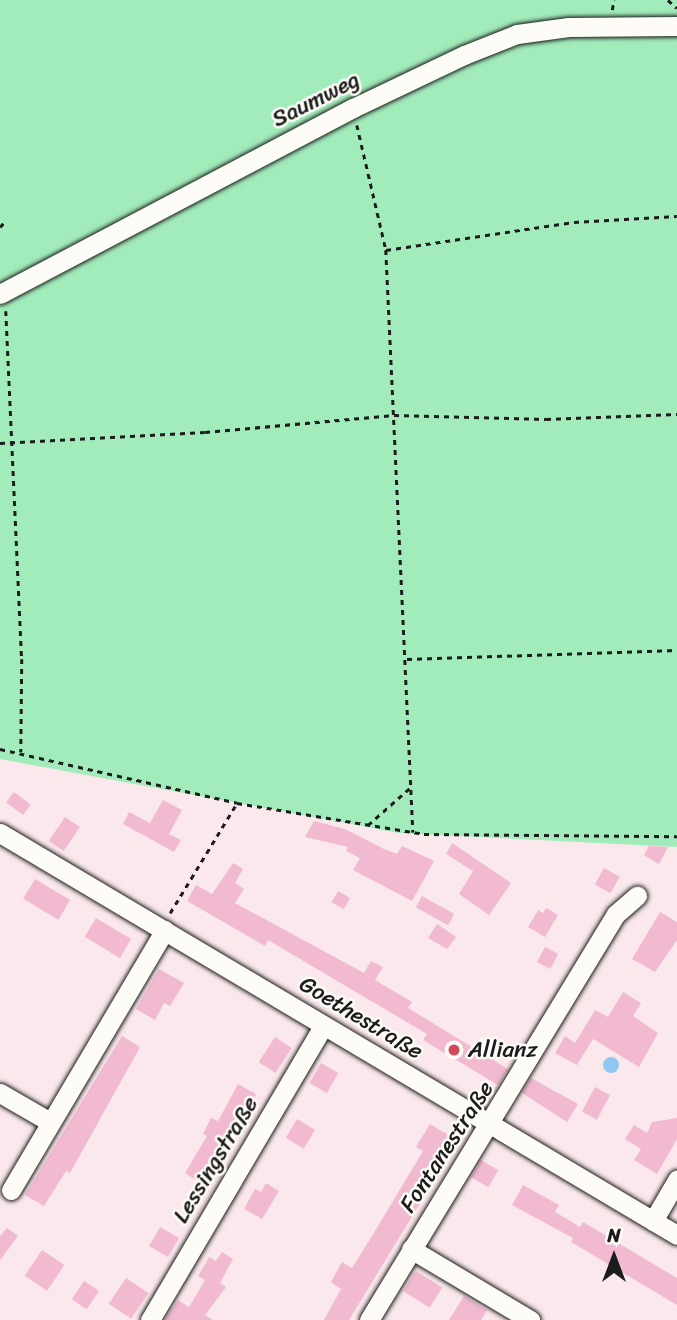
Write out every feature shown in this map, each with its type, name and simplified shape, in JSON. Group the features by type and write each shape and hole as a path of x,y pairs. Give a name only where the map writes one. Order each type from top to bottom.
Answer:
{"street":[{"name":"Saumweg","path":"2,293 354,108 517,34 569,27 677,26"},
{"name":"Goethestraße","path":"0,833 677,1235"},
{"name":"Fontanestraße","path":"369,1320 489,1122 507,1100 616,914 637,896"},
{"path":"11,1190 165,930"},
{"name":"Lessingstraße","path":"150,1320 324,1025"},
{"path":"0,1093 50,1122"},
{"path":"653,1221 677,1180"},
{"name":"Fontanestraße","path":"411,1249 530,1320"}],"path":[{"path":"668,0 677,8"},
{"path":"354,108 386,250 414,832"},
{"path":"386,250 574,222 677,216"},
{"path":"0,227 6,220"},
{"path":"2,293 12,443 21,752"},
{"path":"0,443 394,415 546,419 677,414"},
{"path":"407,659 677,650"},
{"path":"0,749 237,803 414,832 677,836"},
{"path":"368,825 412,786"},
{"path":"165,930 170,910 237,803"}],"green space":[{"path":"0,0 677,0 677,847 399,833 0,759"}],"water":[{"path":"608,1057 614,1057 619,1065 617,1071 608,1073 603,1068 603,1062"}],"building":[{"path":"14,792 31,805 23,815 6,802"},
{"path":"163,800 182,810 169,834 181,840 174,852 123,824 129,812 150,823"},
{"path":"65,817 80,827 64,851 49,841"},
{"path":"314,821 345,829 397,854 402,846 434,861 412,901 353,870 360,858 346,851 348,847 305,837"},
{"path":"452,843 511,883 489,915 459,894 473,871 446,854"},
{"path":"649,846 668,847 659,864 644,855"},
{"path":"233,863 243,869 235,883 244,889 235,903 364,973 371,961 383,967 375,980 412,1002 408,1008 508,1069 498,1085 423,1040 427,1034 268,940 265,946 187,901 196,885 212,894"},
{"path":"604,868 620,877 611,893 595,885"},
{"path":"35,879 70,900 58,920 23,899"},
{"path":"338,891 350,898 344,909 332,902"},
{"path":"422,896 454,914 448,925 416,907"},
{"path":"546,908 558,915 545,937 528,927 538,910 543,913"},
{"path":"660,912 677,922 677,940 655,972 632,959"},
{"path":"96,918 131,939 120,958 85,937"},
{"path":"437,924 456,937 447,949 428,938"},
{"path":"545,947 558,954 550,969 537,962"},
{"path":"159,969 184,983 170,1006 164,1003 155,1020 136,1009"},
{"path":"623,992 641,1003 633,1016 658,1033 639,1067 593,1039 577,1065 555,1053 565,1036 575,1043 595,1010 608,1017"},
{"path":"122,1036 140,1047 70,1173 66,1171 44,1206 25,1195"},
{"path":"275,1037 292,1048 275,1073 259,1062"},
{"path":"321,1063 338,1073 327,1093 309,1083"},
{"path":"531,1078 578,1104 567,1122 522,1093"},
{"path":"238,1084 256,1094 246,1114 240,1110 202,1184 185,1173 207,1136 203,1134 211,1118 218,1121"},
{"path":"595,1087 610,1095 597,1120 582,1112"},
{"path":"677,1118 677,1139 657,1174 634,1160 641,1149 625,1139 634,1125 647,1133 652,1122"},
{"path":"297,1119 315,1130 304,1149 286,1138"},
{"path":"430,1124 458,1141 349,1320 324,1320 341,1289 331,1282 342,1262 352,1268 423,1151 416,1147"},
{"path":"481,1160 498,1170 488,1187 471,1177"},
{"path":"266,1183 279,1191 262,1219 244,1209 255,1189 261,1192"},
{"path":"523,1185 559,1205 555,1212 580,1227 583,1222 677,1278 677,1305 571,1242 573,1238 512,1205"},
{"path":"160,1227 179,1238 168,1257 149,1246"},
{"path":"7,1228 18,1236 0,1260 0,1236"},
{"path":"42,1250 64,1265 47,1291 25,1276"},
{"path":"222,1252 233,1259 220,1283 226,1287 205,1315 213,1320 165,1320 178,1300 189,1307 205,1280 198,1276 209,1257 216,1261"},
{"path":"416,1271 442,1287 430,1308 403,1291"},
{"path":"126,1278 148,1293 131,1319 109,1304"},
{"path":"84,1281 99,1291 87,1309 72,1299"},
{"path":"464,1296 487,1310 481,1320 449,1320"}],"place":[{"name":"Allianz","path":"454,1050"}]}
